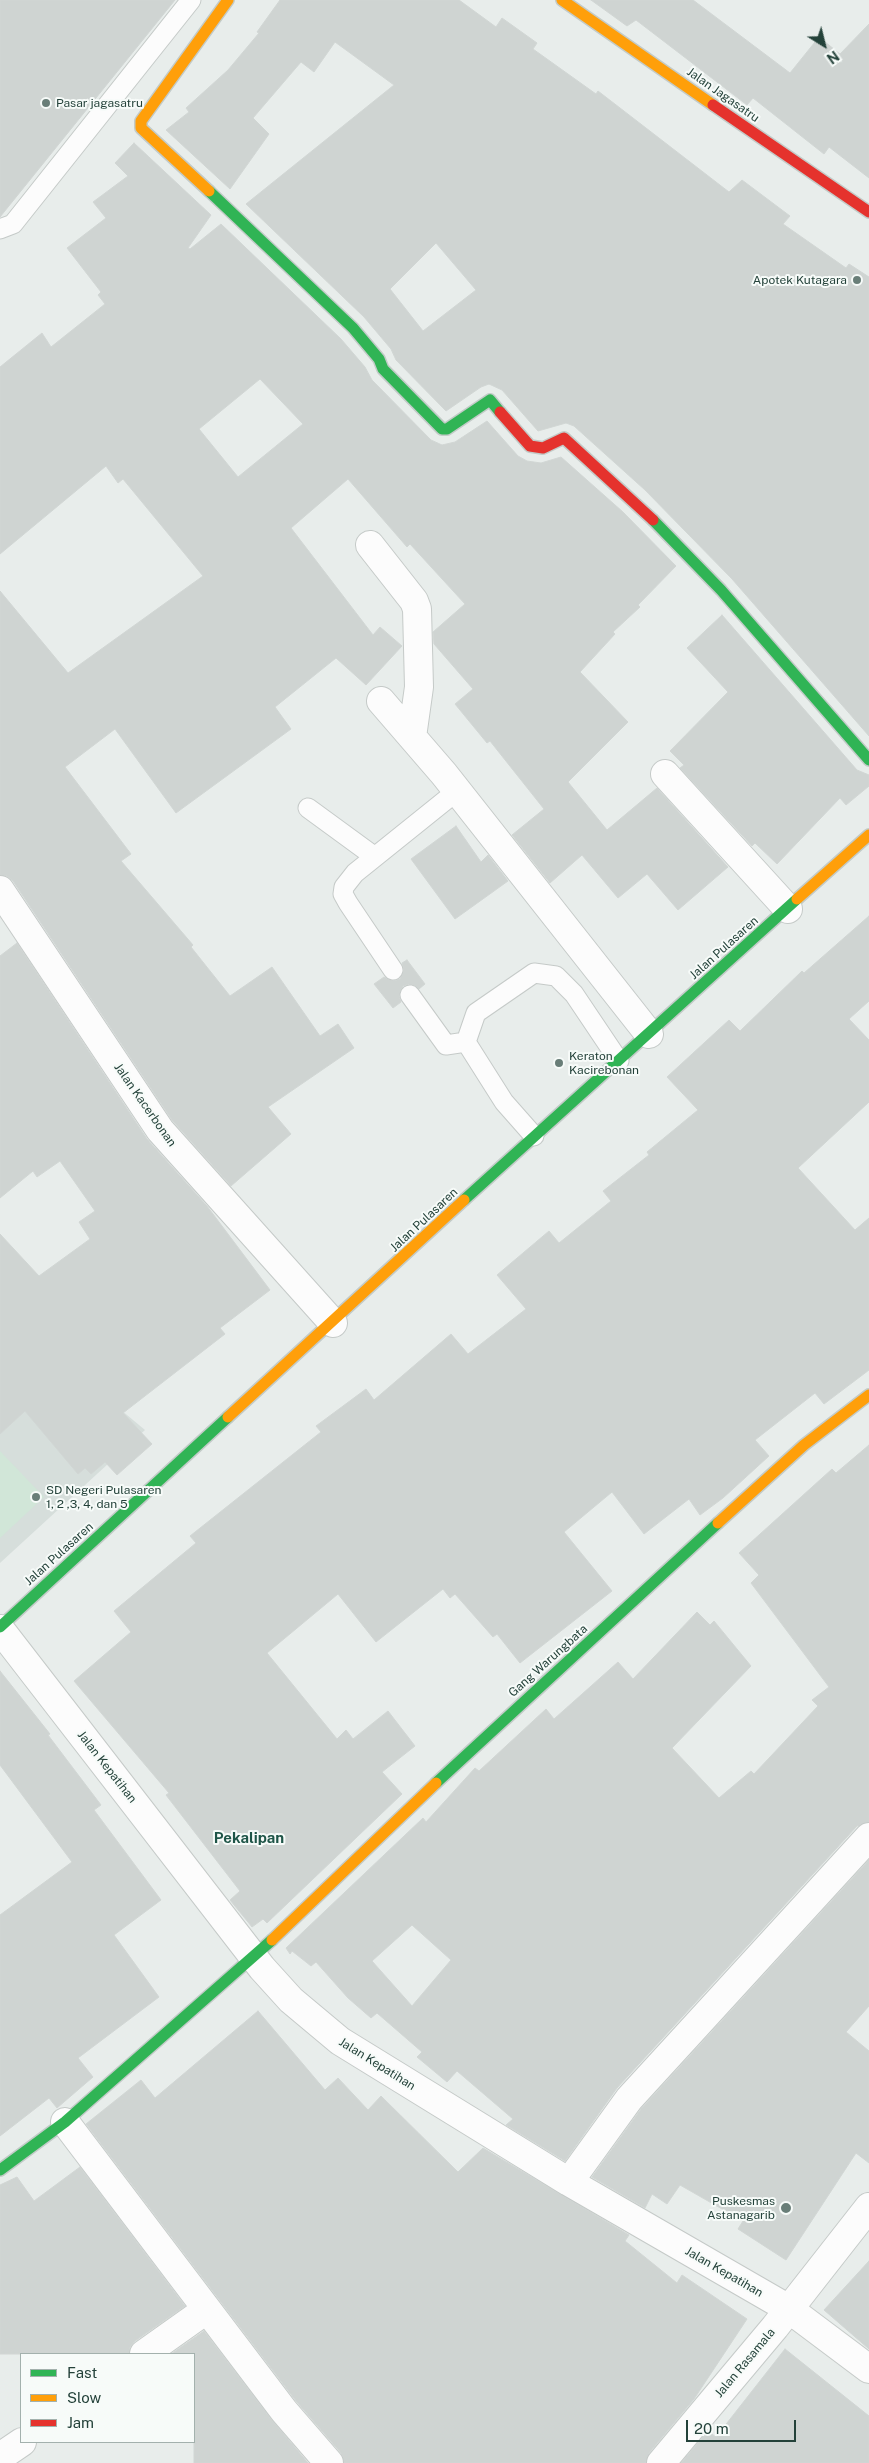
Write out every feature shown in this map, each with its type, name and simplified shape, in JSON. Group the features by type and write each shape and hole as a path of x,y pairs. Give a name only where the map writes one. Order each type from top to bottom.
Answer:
{"street":[{"path":"228,0 141,121 141,128 316,290 379,358 383,369 442,429 447,428 490,400 530,446 543,448 564,438 634,501 721,590 869,760"},
{"name":"Jalan Jagasatru","path":"562,0 869,212"},
{"path":"370,545 414,601 417,609 419,687 412,737"},
{"path":"381,701 457,791 649,1034"},
{"path":"665,774 788,909"},
{"name":"Jalan Pulasaren","path":"0,1628 534,1136 867,841"},
{"name":"Jalan Kacerbonan","path":"0,890 9,925 160,1130 333,1323"},
{"name":"Gang Warungbata","path":"0,2170 65,2122 253,1956 482,1740 804,1445 869,1395"},
{"name":"Jalan Kepatihan","path":"0,1628 253,1956 291,2000 340,2041 569,2182 789,2309 869,2369"},
{"path":"569,2182 629,2099 869,1837"},
{"path":"65,2122 206,2310 284,2411 328,2463"},
{"name":"Jalan Rasamala","path":"661,2463 789,2309 869,2208"},
{"path":"145,2353 206,2310"},
{"path":"0,2457 21,2443"}],"lane":[{"path":"0,230 13,224 191,0"},
{"path":"393,970 343,894 344,887 355,873 457,791"},
{"path":"308,808 375,857"},
{"path":"466,1042 476,1013 534,973 556,976 574,994 619,1061"},
{"path":"410,995 446,1045 466,1042"},
{"path":"466,1042 504,1102 534,1136"}],"shaded area":[{"name":"SD Negeri Pulasaren 1, 2 ,3, 4, dan 5","path":"0,1309 145,1430 0,1563"}],"green space":[{"path":"0,1451 44,1497 0,1538"}],"building":[{"name":"Pasar jagasatru","path":"0,0 175,0 0,217"},
{"path":"280,0 459,0 496,27 502,18 537,43 533,49 596,94 598,91 729,192 742,180 790,216 783,224 846,268 849,264 869,277 869,736 732,579 645,490 574,426 566,423 538,431 502,390 489,384 481,387 446,411 396,360 391,349 364,317 246,204 394,85 335,42 314,72 301,62 253,118 269,134 230,189 166,130 189,112 186,108 228,70 259,33 257,32","holes":["436,243 476,290 423,331 390,289"]},
{"path":"591,0 693,0 790,73 819,37 840,54 869,24 869,178 829,147 824,154 753,98 747,105 636,20 627,26"},
{"path":"134,143 211,215 188,248 190,249 221,224 341,339 365,367 372,380 431,440 442,445 455,442 487,421 518,456 527,461 541,463 561,457 623,512 676,566 638,605 640,607 613,632 615,634 580,672 628,722 568,782 607,830 657,788 728,867 678,910 647,874 618,898 582,855 550,883 512,835 544,809 490,741 487,743 455,704 473,689 434,644 433,632 465,604 410,544 407,547 348,479 291,528 373,635 380,627 402,646 366,685 336,658 275,707 291,729 176,813 115,729 65,767 131,854 121,861 193,945 191,947 230,996 272,967 320,1036 338,1024 354,1048 268,1107 291,1134 231,1186 172,1120 13,881 7,876 0,875 0,591 68,673 203,576 123,479 118,483 106,466 0,554 0,367 42,333 51,347 105,304 98,295 101,292 67,248 106,218 93,202 128,176 115,163","holes":["260,379 303,424 238,477 199,429"]},
{"path":"722,615 857,770 869,775 869,786 846,805 840,798 777,864 755,843 752,846 680,768 684,765 670,751 728,692 687,648"},
{"path":"456,826 481,862 488,855 508,881 455,919 411,859"},
{"path":"869,916 869,1001 849,1019 869,1040 869,1102 798,1168 855,1230 869,1218 869,1370 824,1404 815,1393 755,1440 769,1456 723,1498 700,1515 689,1499 644,1534 612,1492 564,1532 612,1591 520,1663 497,1634 493,1637 455,1594 450,1598 443,1589 376,1642 338,1594 267,1653 337,1739 346,1730 353,1739 388,1711 415,1746 382,1772 402,1794 267,1923 263,1919 252,1927 230,1900 240,1891 166,1795 169,1793 74,1681 131,1632 114,1611 196,1543 190,1536 321,1432 316,1426 366,1389 374,1400 451,1334 468,1354 526,1309 497,1275 549,1231 559,1243 611,1201 603,1191 649,1155 647,1152 698,1110 667,1077 729,1020 740,1031 802,971 804,973"},
{"path":"17,943 147,1139 207,1206 270,1290 220,1328 225,1334 123,1413 152,1444 117,1475 105,1462 91,1474 85,1468 78,1474 25,1411 0,1434 0,1234 39,1276 90,1239 79,1222 95,1211 60,1161 37,1177 33,1171 0,1198 0,956"},
{"path":"407,960 425,984 419,989 409,984 403,986 399,996 401,1002 393,1008 374,984 384,977 393,981 400,979 404,970 402,963"},
{"path":"869,1445 869,1822 857,1826 617,2088 565,2161 506,2125 513,2119 457,2071 447,2082 417,2057 422,2052 377,2013 371,2018 348,1998 316,1962 311,1966 292,1951 290,1954 286,1948 423,1818 426,1822 475,1768 479,1771 546,1709 554,1719 618,1662 633,1679 697,1612 710,1625 714,1621 751,1666 672,1748 719,1798 751,1771 754,1774 818,1706 812,1700 829,1687 751,1583 759,1575 739,1553 832,1469 836,1473","holes":["412,1925 451,1960 412,2006 372,1961"]},
{"path":"0,1671 50,1734 48,1735 101,1805 94,1810 161,1900 114,1935 159,1997 78,2058 93,2077 57,2108 49,2098 0,2136 0,1915 72,1862 0,1765"},
{"path":"869,1860 869,2006 846,2032 869,2051 869,2163 856,2153 786,2260 738,2229 743,2221 680,2185 667,2204 652,2194 645,2208 592,2177 641,2109"},
{"path":"258,2011 325,2090 338,2078 368,2110 381,2096 458,2172 483,2148 629,2235 625,2241 677,2283 682,2275 747,2319 694,2399 649,2453 646,2463 344,2463 341,2453 296,2401 86,2124 141,2080 155,2098"},
{"path":"80,2167 185,2306 135,2341 130,2347 129,2353 0,2354 0,2185 17,2177 34,2201"},
{"path":"869,2261 869,2349 824,2310"},
{"path":"204,2331 272,2420 308,2463 194,2463 195,2353 172,2353"},
{"path":"785,2349 869,2416 869,2463 681,2463 708,2431 716,2437"}],"traffic: fast":[{"path":"209,191 353,328 379,359 383,369 442,429 447,429 490,400 500,412"},
{"path":"653,520 721,590 869,760"},
{"path":"464,1200 797,899"},
{"path":"0,1627 228,1417"},
{"path":"436,1783 718,1523"},
{"path":"0,2170 65,2122 272,1940"}],"traffic: slow":[{"path":"209,191 141,128 141,121 228,0"},
{"path":"562,0 713,105"},
{"path":"797,899 869,835"},
{"path":"228,1417 464,1200"},
{"path":"718,1523 804,1445 869,1395"},
{"path":"272,1940 436,1783"}],"traffic: jam":[{"path":"713,105 869,212"},
{"path":"500,412 530,446 543,448 564,438 653,520"}],"place":[{"name":"Pasar jagasatru","path":"46,103"},
{"name":"Apotek Kutagara","path":"857,280"},
{"name":"Keraton Kacirebonan","path":"559,1063"},
{"name":"SD Negeri Pulasaren 1, 2 ,3, 4, dan 5","path":"36,1497"},
{"name":"Puskesmas Astanagarib","path":"786,2208"}],"district":[{"name":"Pekalipan","path":"249,1838"}]}
